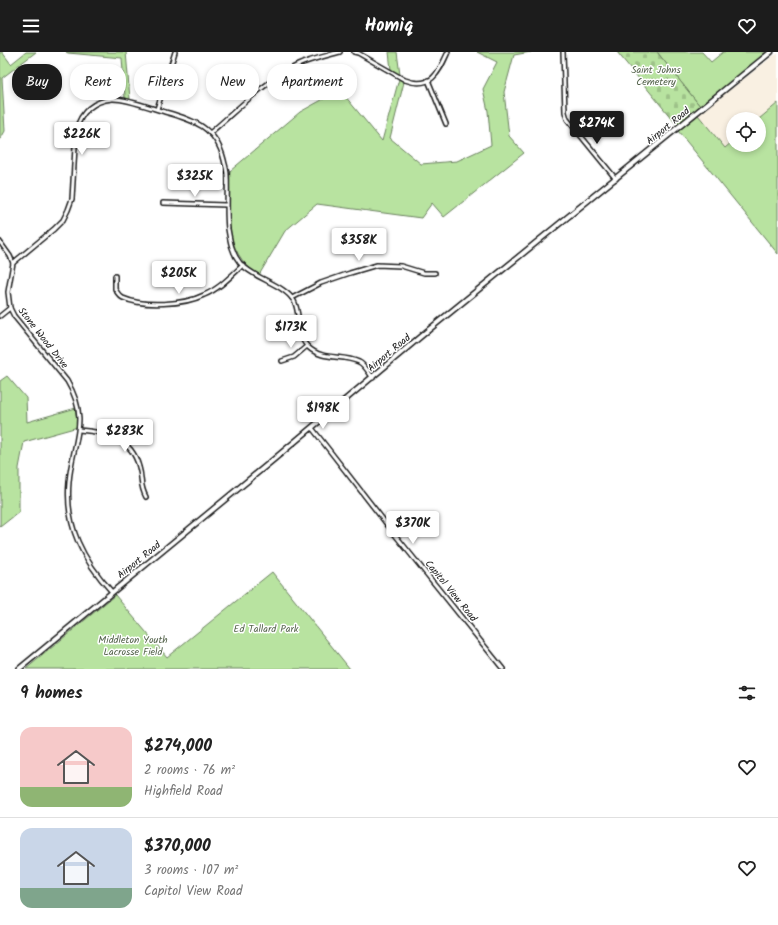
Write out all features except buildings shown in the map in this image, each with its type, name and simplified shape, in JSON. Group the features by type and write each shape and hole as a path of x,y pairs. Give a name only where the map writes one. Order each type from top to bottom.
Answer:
{"street":[{"path":"157,109 175,52"},
{"path":"210,133 281,75 299,65 340,52"},
{"path":"354,52 405,80 414,83 428,80 438,72 448,52"},
{"path":"562,52 564,112 567,119 616,179"},
{"name":"Airport Road","path":"19,669 373,378 426,332 771,52"},
{"path":"428,80 446,124"},
{"path":"0,242 13,263 63,220 72,199 76,130 78,122 93,104 118,99 187,118 207,130 221,147 227,173 226,213 230,244 237,258 249,272 282,290 292,298 295,303 300,332 306,346 317,355 359,362 373,378"},
{"path":"163,203 226,205"},
{"name":"Stone Wood Drive","path":"13,263 8,292 10,308 14,316 67,381 78,403 78,430 69,480 69,510 80,547 88,561 112,592"},
{"path":"115,276 115,289 123,298 147,303 180,303 204,296 209,293 243,265"},
{"path":"292,298 321,283 350,272 377,265 401,266 424,273 435,273"},
{"path":"0,316 10,308"},
{"path":"282,361 294,356 306,346"},
{"name":"Capitol View Road","path":"312,428 503,669"},
{"path":"78,430 110,435 125,442 135,455 140,469 141,488 146,497"}],"shaded area":[{"path":"778,54 778,103 766,113 726,112 725,148 698,115 773,56"}],"green space":[{"path":"0,52 2,52 11,64 26,52 36,52 20,64 12,64 12,70 2,78 5,131 0,140"},
{"path":"66,52 126,52 130,99 126,98 126,64 122,64 122,58"},
{"path":"389,52 397,52 400,75 391,70"},
{"path":"477,52 531,52 514,55 504,92 509,136 524,153 444,217 432,203 421,218 317,204 285,231 259,275 247,265 238,254 230,229 230,171 300,112 322,100 348,100 382,141 399,79 404,82 390,138 421,164 457,161 491,145 488,111 483,89 497,62"},
{"name":"Saint Johns Cemetery","path":"617,52 657,52 700,106 677,125"},
{"path":"657,52 702,52 711,62 723,52 766,52 746,70 700,106"},
{"path":"778,103 778,254 678,131 698,115 725,148 726,147 726,152 766,152 766,113"},
{"path":"7,376 26,398 27,422 76,408 78,427 24,442 19,468 19,512 0,527 0,381"},
{"name":"Ed Tallard Park","path":"272,572 350,669 26,669 115,595 167,657"}],"park label":[{"name":"Middleton Youth Lacrosse Field","path":"133,646"}]}
